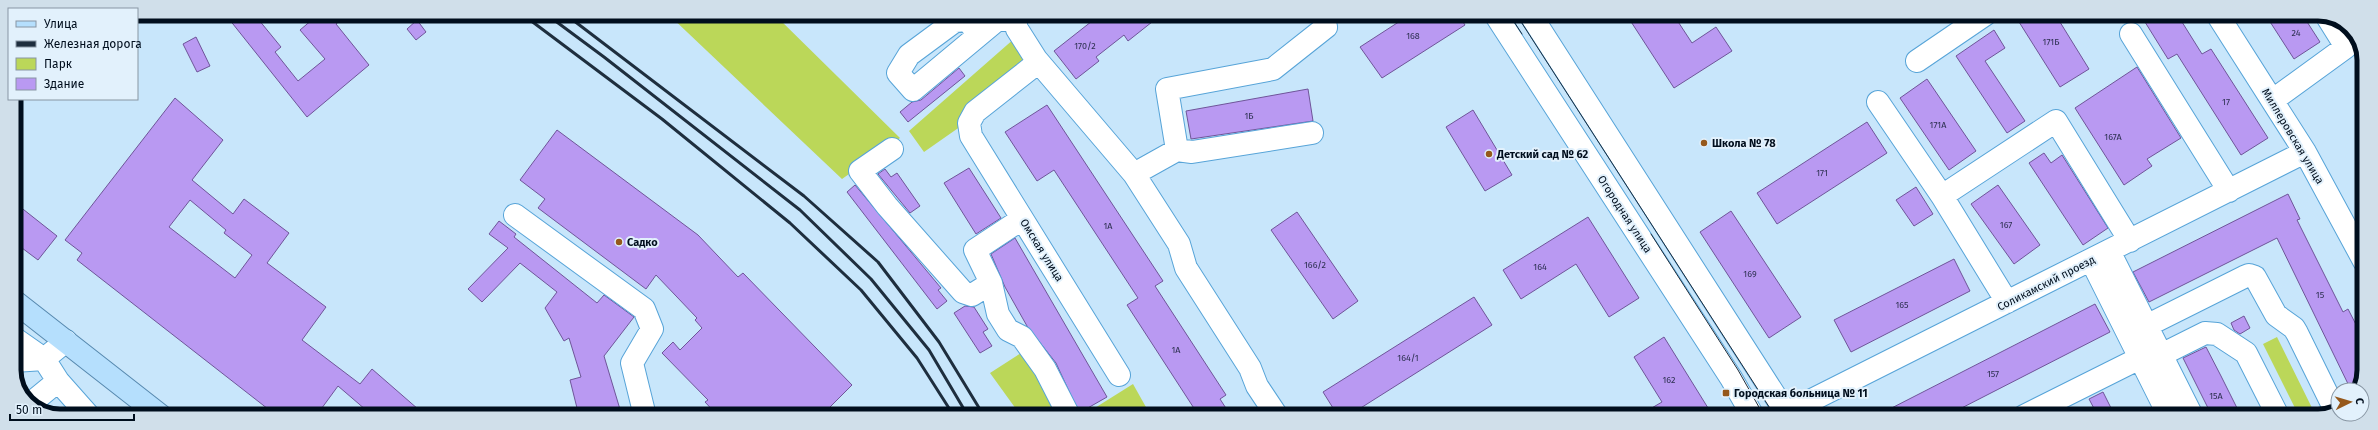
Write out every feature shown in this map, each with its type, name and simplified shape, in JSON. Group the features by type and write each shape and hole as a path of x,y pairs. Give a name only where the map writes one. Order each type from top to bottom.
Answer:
{"main road":[{"path":"21,307 152,409"}],"street":[{"path":"979,34 996,21"},
{"path":"1017,21 1017,29 1036,59 1134,174 1179,244 1186,268 1250,368 1257,386 1272,409"},
{"path":"1177,150 1167,89 1273,69 1326,27 1325,21"},
{"name":"Огородная улица","path":"1500,21 1731,378 1749,409"},
{"path":"1534,21 1784,409"},
{"path":"1917,61 1976,21"},
{"name":"Миллеровская улица","path":"2221,21 2305,152 2357,248"},
{"path":"2272,100 2346,47 2331,23"},
{"path":"2131,34 2229,191"},
{"name":"Омская улица","path":"1036,59 1033,68 975,112 969,124 971,136 1119,375"},
{"path":"1878,102 1942,196 2007,302"},
{"path":"1942,196 2056,121 2130,240"},
{"path":"1134,174 1177,150 1192,152 1312,133"},
{"path":"892,149 860,171 888,206 963,292 972,295 991,283"},
{"name":"Соликамский проезд","path":"1797,409 2305,152"},
{"path":"515,214 644,309 652,329 632,363 644,409"},
{"path":"1022,219 975,250 991,283 998,314 1008,330 1022,337 1045,369 1065,409"},
{"path":"2100,255 2146,326 2151,356 2167,409"},
{"path":"2100,255 2151,356 2187,409"},
{"path":"2146,326 2244,277 2249,275 2255,277 2276,315 2294,328 2330,400"},
{"path":"2039,409 2151,356 2205,333 2217,334 2246,353 2274,409"},
{"path":"21,362 44,360 66,342"},
{"path":"21,343 44,360 58,381 83,409"},
{"path":"35,400 58,381"}],"green space":[{"path":"675,21 781,21 900,138 842,179"},
{"path":"1015,38 1029,59 964,124 924,152 909,131"},
{"path":"2277,337 2313,409 2296,409 2263,344"},
{"path":"1021,353 1058,409 1016,409 990,373"},
{"path":"1133,384 1147,409 1093,409"}],"building":[{"path":"231,21 260,21 281,47 275,52 298,81 325,59 300,30 311,21 340,21 336,24 369,65 307,117"},
{"path":"418,21 426,32 416,40 407,29"},
{"path":"1092,21 1152,22 1128,41 1124,35 1096,57 1099,61 1076,79 1054,51"},
{"path":"1400,21 1462,21 1465,25 1382,78 1360,47"},
{"path":"1631,21 1678,21 1692,43 1716,27 1732,51 1674,88"},
{"path":"2018,21 2059,21 2089,69 2060,87"},
{"path":"2144,21 2181,21 2202,54 2211,49 2268,138 2241,155 2177,54 2168,59"},
{"path":"2270,21 2306,21 2320,42 2294,59"},
{"path":"1994,30 2005,48 1985,61 2025,121 2007,133 1956,56"},
{"path":"196,37 210,66 197,72 183,44"},
{"path":"2137,67 2181,138 2147,159 2152,166 2124,185 2075,108"},
{"path":"959,68 965,76 908,122 900,112 912,102 921,100"},
{"path":"1927,79 1976,151 1949,170 1900,98"},
{"path":"1308,89 1313,121 1191,139 1186,111"},
{"path":"175,98 223,140 192,180 233,214 244,199 289,233 267,263 326,307 302,340 360,384 372,369 418,409 365,409 338,386 321,409 268,409 77,260 82,253 65,240","holes":["190,200 226,230 224,233 252,255 235,278 169,227"]},
{"path":"1047,105 1163,281 1155,286 1226,395 1220,399 1226,409 1194,409 1127,305 1138,298 1054,170 1037,181 1005,132"},
{"path":"1473,110 1512,175 1485,191 1446,127"},
{"path":"1867,122 1887,153 1777,224 1757,193"},
{"path":"557,130 698,235 738,277 743,273 852,385 828,409 712,409 705,402 708,400 662,353 673,342 680,350 702,328 695,320 697,318 656,275 646,289 538,208 545,199 520,180"},
{"path":"2044,153 2051,163 2062,155 2108,228 2083,245 2029,163"},
{"path":"969,168 1001,218 976,234 944,183"},
{"path":"885,169 891,177 897,173 920,206 910,213 878,174"},
{"path":"855,185 941,288 938,290 947,301 937,309 847,192"},
{"path":"1998,185 2040,245 2014,264 1971,204"},
{"path":"1916,187 1933,214 1914,226 1896,200"},
{"path":"2288,194 2300,219 2297,220 2343,312 2348,309 2357,326 2357,375 2355,382 2347,382 2277,238 2149,302 2133,272"},
{"path":"21,208 57,236 38,260 21,247"},
{"path":"1731,211 1801,317 1769,338 1700,232"},
{"path":"1297,212 1358,301 1333,319 1271,230"},
{"path":"1588,217 1639,298 1609,317 1576,264 1521,299 1503,270"},
{"path":"499,221 516,234 514,237 597,303 604,295 634,317 604,356 620,409 577,409 570,380 581,377 569,338 564,341 545,308 557,292 520,263 482,302 468,289 508,248 489,234"},
{"path":"1015,238 1107,397 1086,409 1077,409 1056,363 1027,326 1005,287 991,254"},
{"path":"1954,259 1970,291 1851,352 1834,320"},
{"path":"1474,297 1492,325 1359,409 1334,409 1323,392"},
{"path":"2095,304 2110,332 1960,409 1890,409"},
{"path":"965,306 974,307 988,329 983,332 992,346 980,353 954,313"},
{"path":"2244,316 2250,328 2240,334 2234,330 2231,323"},
{"path":"1664,337 1709,409 1650,409 1662,402 1634,357"},
{"path":"2206,347 2237,409 2208,409 2183,358"},
{"path":"2103,392 2112,409 2094,409 2089,399"}],"tram line":[{"path":"1514,21 1522,34"},
{"path":"1521,21 1770,409"},
{"path":"1651,234 1738,370 1760,409"}],"railway":[{"path":"531,21 662,119 790,223 861,290 917,358 950,409"},
{"path":"555,21 604,57 800,210 871,279 929,350 964,409"},
{"path":"574,21 804,196 878,262 939,342 980,409"}],"place":[{"name":"Школа № 78","path":"1704,143"},
{"name":"Детский сад № 62","path":"1489,154"},
{"name":"Садко","path":"619,242"},
{"name":"Городская больница № 11","path":"1726,393"}]}
